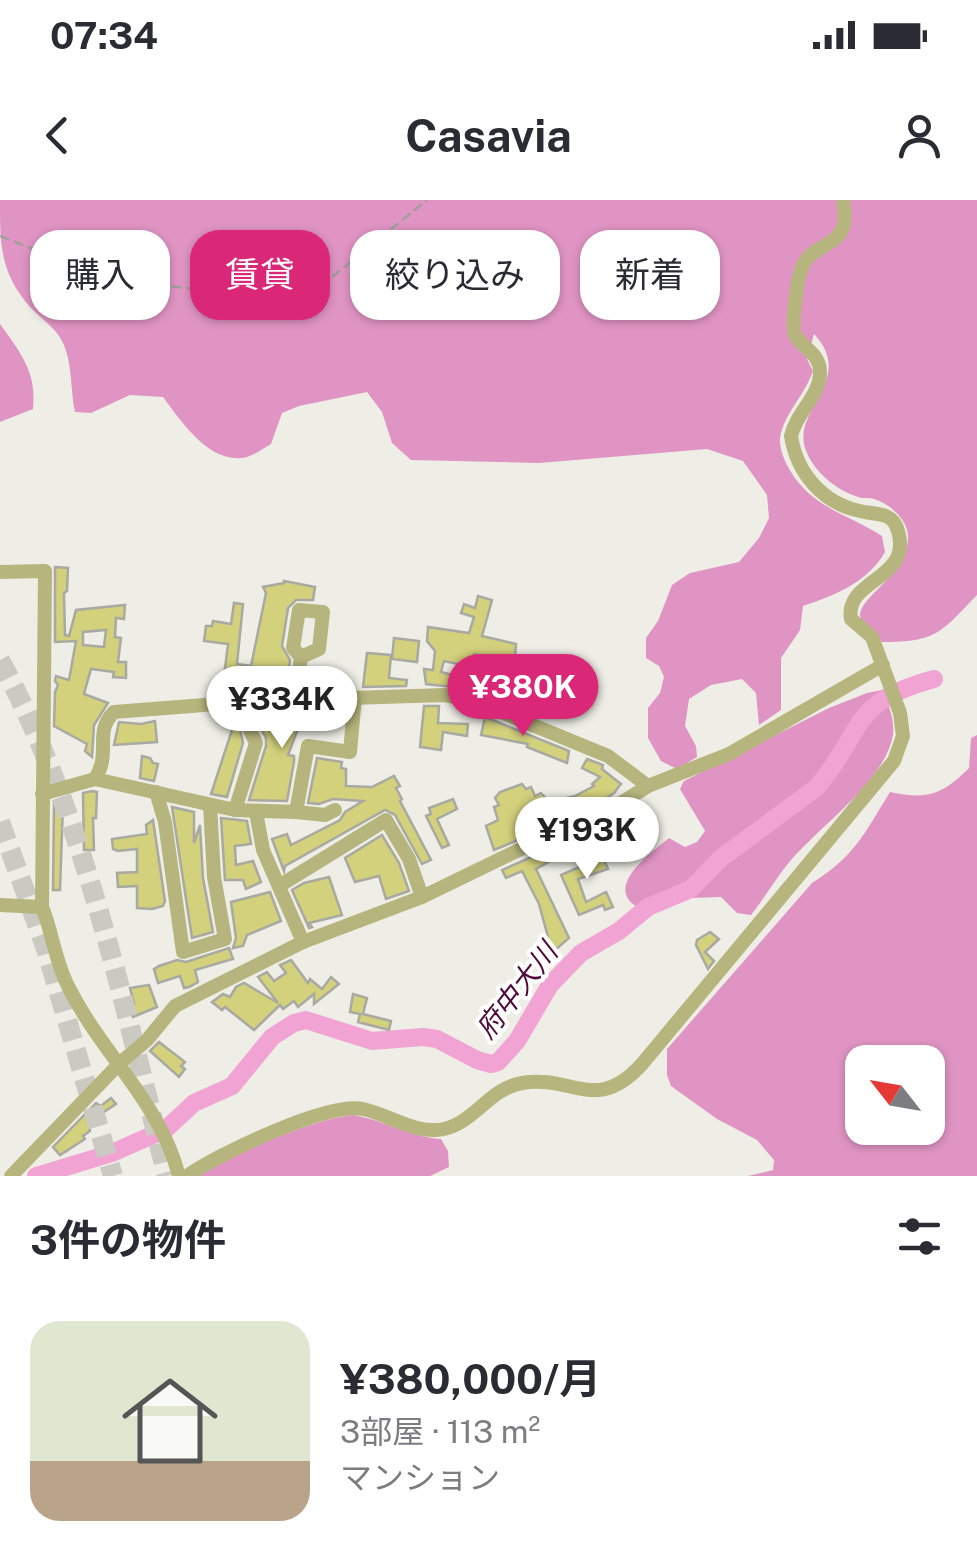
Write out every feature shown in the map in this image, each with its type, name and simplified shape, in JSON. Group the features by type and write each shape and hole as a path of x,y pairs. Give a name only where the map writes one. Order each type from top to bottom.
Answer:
{"street":[{"path":"187,1176 218,1158 332,1110 362,1109 417,1128 443,1129 465,1120 496,1094 521,1083 538,1082 585,1091 621,1084 642,1064 894,761 903,736 898,706 872,637 851,619 850,610 856,596 890,570 900,547 900,533 887,516 859,511 810,484 800,468 791,436 820,376 818,361 797,340 792,328 800,272 812,254 834,243 841,234 846,222 843,200"},
{"path":"0,572 44,571 42,907 57,961 69,988 160,1123 179,1176"},
{"path":"295,700 302,657"},
{"path":"17,1174 147,1040 174,1006 303,942 422,897 526,846 591,822 648,786 729,754 882,665"},
{"path":"95,779 104,766 104,725 114,712 256,701 445,695 478,703 608,756 648,786"},
{"path":"296,812 308,746 350,752 355,697"},
{"path":"235,810 256,743 249,728 256,701"},
{"path":"42,794 95,779 235,810 325,816 335,810"},
{"path":"156,792 165,822 183,952 225,939 214,878 210,806"},
{"path":"256,812 263,850 303,942"},
{"path":"279,886 386,820 409,859 422,897"},
{"path":"0,905 42,907"}],"path":[{"path":"0,236 87,270 139,283 274,297 326,282 426,200"}],"shaded area":[{"path":"0,200 977,200 977,595 945,627 915,640 882,642 861,619 865,604 900,563 908,536 897,513 886,504 835,486 807,453 803,438 806,423 829,367 826,351 814,334 807,359 813,371 784,425 780,437 782,452 805,490 882,536 885,552 860,580 803,606 800,630 781,658 781,710 759,725 756,693 742,679 711,685 689,699 685,726 696,746 697,757 677,769 661,761 648,738 648,708 660,693 664,677 659,666 646,658 646,638 658,621 672,585 690,573 739,562 759,538 769,518 767,495 743,461 707,449 539,463 411,460 392,443 382,412 367,392 282,413 271,444 242,458 230,458 207,447 163,397 130,395 91,413 75,412 64,344 44,320 170,320 170,230 30,230 30,307 13,283 2,245"},
{"path":"0,324 26,364 34,396 33,409 0,422"},
{"path":"882,690 893,723 887,753 863,788 787,865 751,915 737,913 721,897 691,898 639,909 629,900 625,889 628,880 647,856 669,838 685,847 697,842 705,831 680,789 684,781 829,708"},
{"path":"977,735 977,1176 748,1176 773,1170 774,1160 757,1140 717,1119 671,1086 667,1049 812,883 849,853 890,792 933,793 969,768 971,738"},
{"path":"353,1115 441,1139 448,1151 449,1167 430,1176 199,1176 274,1138"}],"building":[{"path":"55,567 68,568 65,635 69,636 76,610 125,605 124,619 116,618 115,637 121,638 118,662 126,662 126,678 91,669 84,694 108,703 94,725 92,757 85,751 87,744 54,726 56,676 69,680 76,641 55,642","holes":["106,630 104,647 83,645 83,632"]},
{"path":"284,581 315,587 313,600 296,600 288,608 282,646 290,660 286,689 234,689 222,693 228,644 204,641 206,626 212,626 213,621 231,624 234,603 243,604 237,664 251,666 266,593 263,587"},
{"path":"478,596 492,600 482,636 516,644 514,671 511,675 490,670 490,658 474,654 471,667 444,661 441,672 465,678 462,688 426,684 424,669 433,670 435,651 427,641 428,627 469,633 474,617 461,613 464,604 475,608"},
{"path":"394,638 419,641 417,662 392,659"},
{"path":"367,653 391,655 389,678 407,680 406,686 363,687"},
{"path":"424,706 439,706 438,723 468,724 467,736 443,732 441,750 420,747"},
{"path":"343,709 343,715 336,715 336,719 301,721 288,755 294,756 294,762 287,801 249,800 266,746 260,727 264,711"},
{"path":"485,717 569,751 567,763 527,747 528,744 481,735"},
{"path":"155,721 157,742 114,745 119,722"},
{"path":"234,724 239,725 243,743 227,797 211,794"},
{"path":"142,756 158,764 154,781 140,778"},
{"path":"317,758 342,762 346,786 372,787 394,776 400,786 396,788 400,801 431,860 422,864 395,815 385,810 285,866 284,871 272,839 287,834 291,845 340,820 363,801 333,799 308,803"},
{"path":"587,759 603,765 602,769 621,784 614,793 586,812 494,850 486,826 498,820 494,807 499,805 495,798 500,792 522,784 526,789 531,787 535,796 541,793 549,802 575,796 594,786 600,777 582,768"},
{"path":"97,792 94,850 84,850 83,793"},
{"path":"453,799 457,809 437,819 449,845 442,848 426,816 431,814 429,808"},
{"path":"54,804 63,804 60,890 53,890"},
{"path":"172,807 194,812 194,843 200,825 203,878 213,932 192,938"},
{"path":"221,818 247,821 251,844 235,846 236,865 253,861 261,882 246,889 243,880 225,880"},
{"path":"153,820 165,901 163,906 152,909 137,908 137,886 118,887 117,873 137,872 137,849 113,849 112,839 147,834 146,825"},
{"path":"382,835 399,863 409,891 386,899 379,876 355,882 345,858"},
{"path":"585,844 598,846 608,869 578,879 586,902 606,892 613,907 605,910 603,905 579,915 561,875 591,862"},
{"path":"550,849 554,859 536,869 569,938 553,952 539,904 522,871 506,878 502,870"},
{"path":"329,877 342,915 309,923 309,928 292,890"},
{"path":"270,892 281,921 247,935 243,946 233,948 236,938 231,902"},
{"path":"710,932 719,939 705,952 714,961 708,969 696,945"},
{"path":"229,948 233,959 195,970 198,982 189,987 184,988 180,976 158,983 154,969 159,966"},
{"path":"291,960 308,983 310,979 322,989 331,977 339,984 314,1004 314,994 298,1007 294,1001 283,1009 280,1005 254,1030 225,1007 222,1010 212,1002 223,994 230,997 244,983 278,1003 258,977 267,972 274,981 286,973 280,965"},
{"path":"149,985 157,1007 133,1017 128,1006 134,1004 130,988"},
{"path":"353,994 367,998 363,1014 391,1021 389,1030 358,1022 360,1014 350,1012"},
{"path":"159,1042 185,1062 179,1077 150,1051"},
{"path":"111,1098 116,1104 89,1122 90,1131 83,1136 85,1139 60,1155 53,1147 96,1103 101,1106"}],"waterway":[{"name":"府中大川","path":"36,1176 112,1153 166,1129 194,1103 232,1086 272,1037 306,1020 372,1041 437,1039 477,1060 498,1062 517,1041 550,985 581,953 619,931 648,907 691,889 721,858 816,788 871,709 885,698 934,679"}],"tunnel":[{"path":"0,660 30,721 79,848 118,979 167,1176"},
{"path":"0,822 46,949 113,1176"}]}
